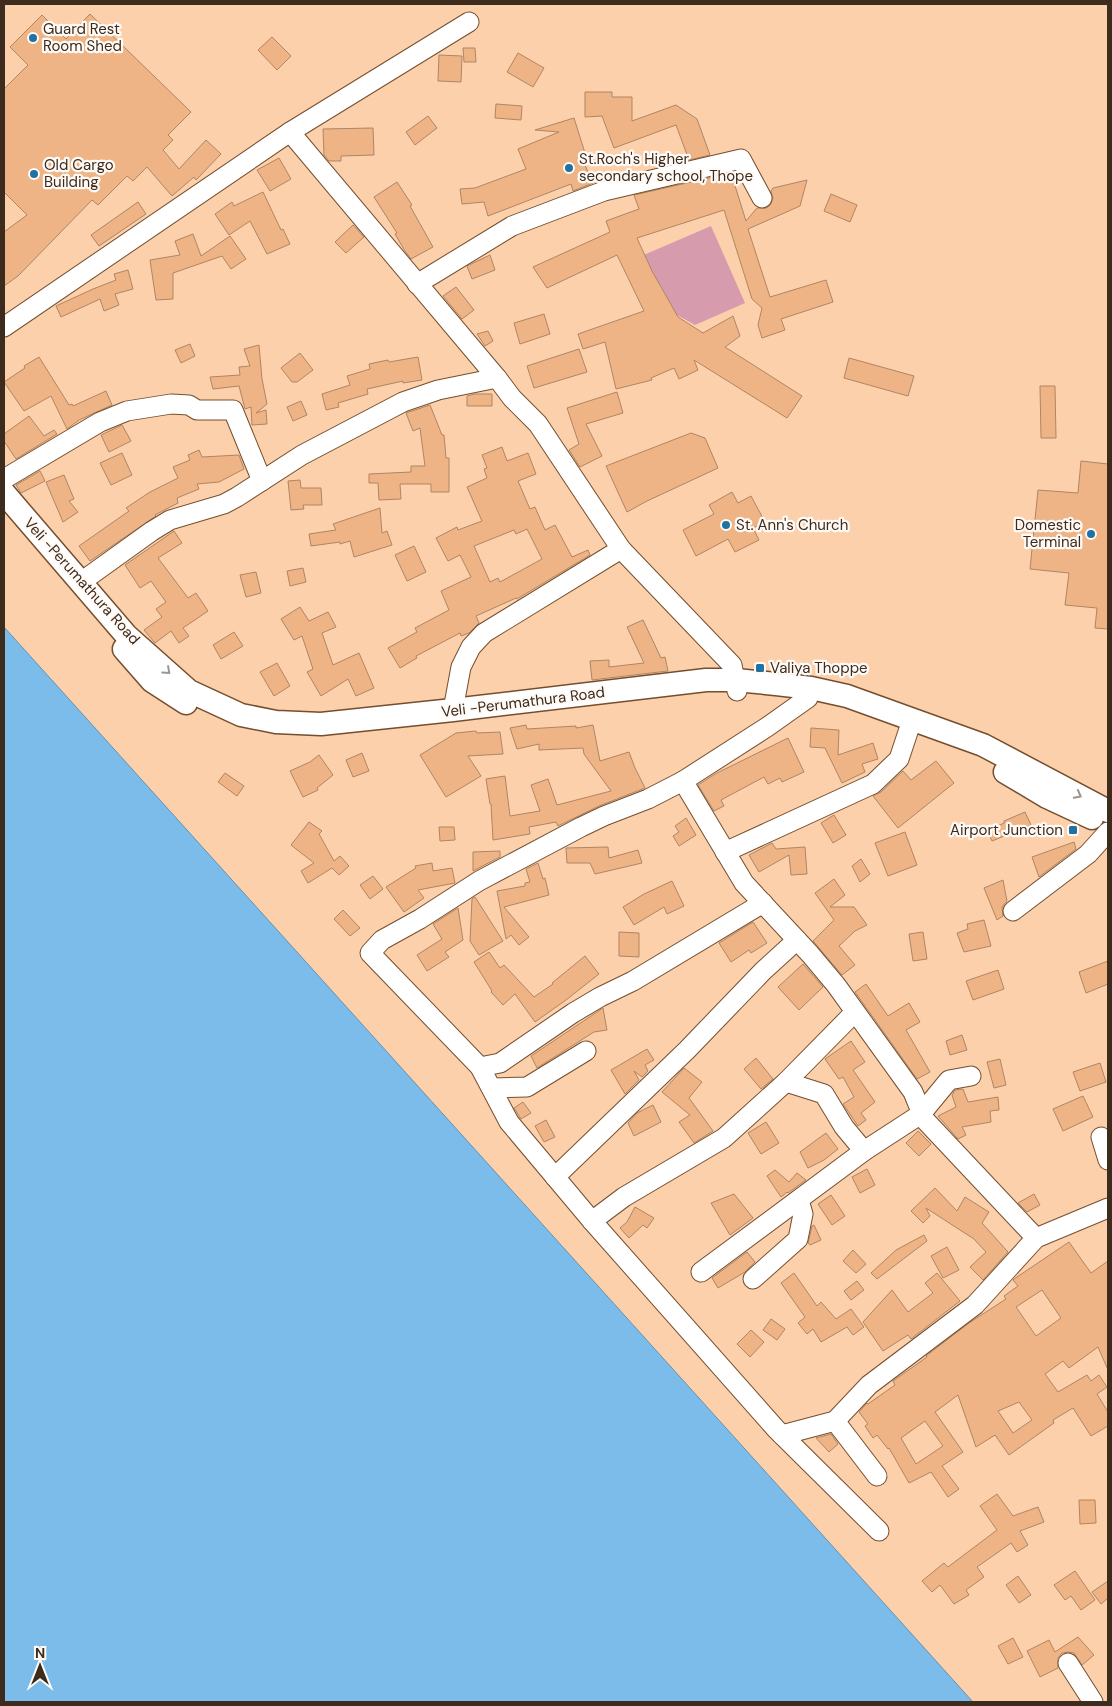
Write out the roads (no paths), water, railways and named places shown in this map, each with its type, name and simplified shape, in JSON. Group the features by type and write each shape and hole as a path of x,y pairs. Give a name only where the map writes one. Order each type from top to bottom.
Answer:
{"main road":[{"name":"Veli -Perumathura Road","path":"4,494 126,635 190,691 241,715 276,722 320,724 706,680 737,686 810,688 847,696 984,745 1045,786 1108,811"},
{"path":"4,514 152,681 188,704 236,725 322,735 547,712 706,692 737,686 831,701 909,729 978,756 1045,786 1108,826"}],"street":[{"path":"4,327 290,132 469,22"},
{"path":"290,132 512,398 538,424 621,549 732,665 737,686"},
{"path":"417,284 512,226 604,191 741,159 762,198"},
{"path":"81,582 170,520 224,504 302,455 403,402 438,390 497,378"},
{"path":"4,478 100,422 127,411 171,404 189,405 197,410 233,410 262,481"},
{"path":"453,710 462,667 471,647 484,633 621,549"},
{"path":"808,698 683,781 648,799 589,824 479,881 420,919 382,940 370,953 480,1066 509,1122 592,1221 782,1435 879,1531"},
{"path":"725,852 873,784 899,759 909,729"},
{"path":"683,781 744,883 836,985 913,1092 924,1120 1036,1238"},
{"path":"1013,911 1088,854 1108,832"},
{"path":"480,1066 500,1063 573,1013 633,981 763,904"},
{"path":"555,1177 687,1050 797,940"},
{"path":"592,1221 624,1197 724,1138 786,1082 855,1012"},
{"path":"492,1088 527,1087 586,1051"},
{"path":"701,1272 864,1151 921,1114 949,1080 971,1076"},
{"path":"786,1082 824,1094 844,1127 864,1151"},
{"path":"1102,1136 1108,1160"},
{"path":"753,1279 798,1238 803,1214 800,1200"},
{"path":"782,1435 835,1421 869,1385 975,1305 1036,1238 1108,1208"},
{"path":"835,1421 877,1476"},
{"path":"1068,1663 1093,1702"}],"water":[{"path":"4,627 973,1702 4,1702"}],"place":[{"name":"Guard Rest Room Shed","path":"33,38"},
{"name":"St.Roch's Higher secondary school, Thope","path":"569,168"},
{"name":"Old Cargo Building","path":"34,174"},
{"name":"St. Ann's Church","path":"726,525"},
{"name":"Domestic Terminal","path":"1091,534"},
{"name":"Valiya Thoppe","path":"760,668"},
{"name":"Airport Junction","path":"1073,830"}]}
